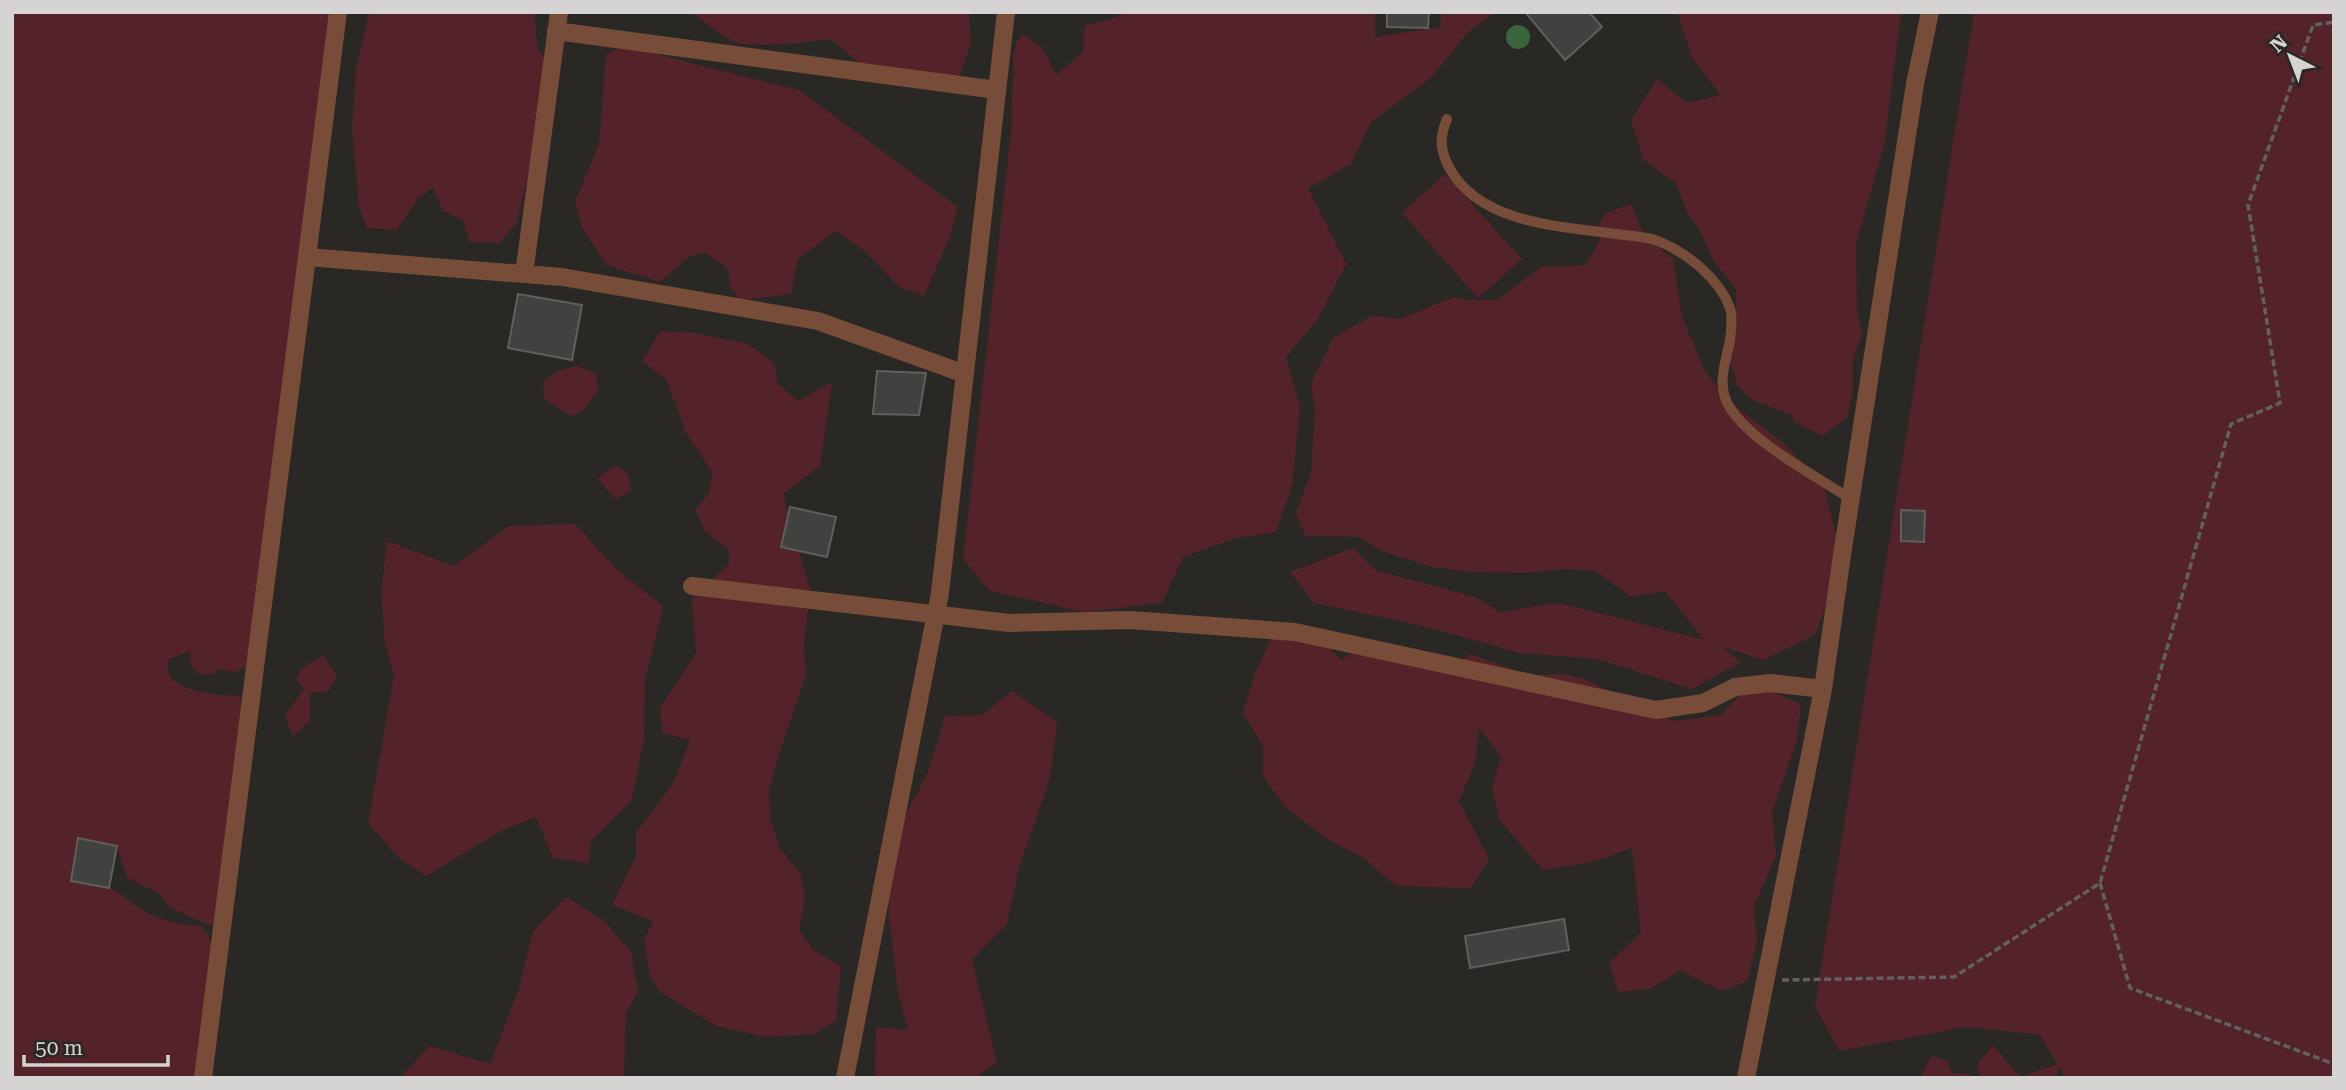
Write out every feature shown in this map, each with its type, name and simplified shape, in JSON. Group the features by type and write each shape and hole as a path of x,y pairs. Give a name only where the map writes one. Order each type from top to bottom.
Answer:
{"street":[{"path":"203,1078 338,12"},
{"path":"524,274 559,12"},
{"path":"845,1078 936,614 1006,12"},
{"path":"1746,1078 1823,689 1913,98 1930,12"},
{"path":"556,31 997,90"},
{"path":"307,257 562,277 818,321 965,374"},
{"path":"692,586 1009,623 1130,620 1295,632 1656,710 1703,703 1735,687 1770,683 1823,689"}],"lane":[{"path":"1447,119 1440,142 1443,156 1458,183 1478,201 1513,216 1565,227 1657,240 1695,262 1718,287 1731,310 1730,338 1723,366 1722,387 1728,405 1741,423 1767,444 1851,499"}],"path":[{"path":"2334,22 2314,25 2248,205 2280,403 2231,424 2100,883 2130,988 2334,1064"},
{"path":"1766,981 1954,977 2100,883"}],"shaded area":[{"path":"12,12 332,12 303,219 280,465 256,656 235,672 221,669 212,674 199,674 191,666 190,651 169,659 167,665 170,676 184,687 240,696 243,714 219,914 211,926 179,912 165,902 159,893 127,878 117,846 78,839 71,880 109,888 149,914 170,922 201,926 208,934 217,961 199,1078 12,1078"},
{"path":"369,12 534,12 538,49 559,79 536,141 517,222 500,243 469,242 463,220 443,211 433,188 419,197 397,230 367,228 359,208 352,127 356,69"},
{"path":"688,12 969,12 971,43 958,81 871,73 831,39 771,45 739,43 725,37"},
{"path":"1122,12 1375,12 1375,37 1441,27 1440,12 1495,12 1467,33 1432,77 1371,122 1351,164 1308,188 1346,264 1318,319 1286,357 1300,407 1292,486 1276,532 1237,538 1183,557 1162,603 1083,612 990,591 963,559 1012,123 1015,46 1022,34 1042,47 1056,75 1083,52 1085,25 1118,17"},
{"path":"1677,12 1901,12 1885,141 1856,243 1857,313 1862,334 1853,360 1853,390 1847,417 1823,436 1794,422 1792,415 1754,401 1737,385 1729,358 1736,330 1736,289 1713,260 1699,229 1688,214 1676,183 1643,159 1631,120 1657,79 1687,103 1720,95 1692,57"},
{"path":"1974,12 2334,12 2334,1078 2066,1078 2058,1066 2057,1078 1980,1078 1977,1065 1993,1045 2020,1077 2057,1064 2040,1035 1966,1027 1839,1051 1815,1006"},
{"path":"1518,25 1527,28 1530,37 1527,46 1518,49 1509,46 1506,37 1509,28"},
{"path":"624,46 799,90 958,207 950,236 924,296 899,287 866,252 836,231 798,259 791,294 740,300 731,288 727,267 705,253 690,256 660,282 606,265 582,228 575,202 599,143 606,54"},
{"path":"1445,174 1522,259 1478,298 1402,213"},
{"path":"1631,204 1645,237 1673,259 1682,317 1704,369 1727,400 1782,442 1822,482 1842,555 1816,634 1763,660 1721,646 1741,662 1692,689 1597,659 1520,653 1419,625 1314,603 1290,572 1353,548 1375,570 1475,597 1500,612 1559,603 1704,640 1665,591 1632,597 1595,571 1566,569 1523,573 1472,572 1432,567 1384,552 1358,537 1305,536 1296,512 1311,473 1315,413 1311,383 1333,338 1372,316 1400,319 1454,297 1466,300 1497,300 1541,267 1586,265 1600,240 1599,223 1605,214"},
{"path":"661,331 695,333 748,344 775,364 777,383 798,401 832,382 820,466 783,494 810,590 804,643 806,675 769,790 770,820 780,848 801,875 805,899 799,930 813,950 841,966 836,1021 814,1034 765,1037 716,1026 660,992 650,975 644,941 653,921 612,905 636,856 636,833 674,782 690,740 662,733 660,708 696,653 692,599 729,564 729,550 704,530 695,509 709,494 712,472 686,433 666,379 642,361"},
{"path":"578,366 595,373 599,389 585,408 574,416 544,399 543,381 560,370"},
{"path":"618,466 628,474 631,491 616,499 598,479 603,473"},
{"path":"575,524 618,571 663,606 645,680 644,739 632,799 590,843 589,863 553,858 536,817 501,831 426,876 399,858 368,823 394,676 385,644 381,593 387,541 454,566 509,526"},
{"path":"1273,635 1323,641 1341,660 1370,642 1444,673 1470,654 1528,675 1565,674 1584,679 1674,721 1721,715 1751,683 1801,704 1797,740 1772,812 1776,856 1754,906 1757,942 1747,981 1722,991 1680,971 1650,989 1618,992 1609,963 1641,933 1632,848 1593,862 1543,870 1500,821 1492,788 1501,757 1479,728 1475,763 1459,801 1489,859 1471,888 1396,886 1362,857 1327,839 1285,807 1263,776 1263,746 1243,713 1255,673"},
{"path":"323,655 337,676 328,691 310,693 310,721 293,737 285,715 304,689 296,680 301,669"},
{"path":"1012,691 1057,722 1050,778 1019,868 1007,924 972,960 997,1062 975,1078 875,1078 876,1027 908,1030 898,992 889,918 890,845 928,772 945,716 982,715"},
{"path":"566,897 603,920 631,951 638,992 626,1013 624,1078 400,1078 429,1046 490,1064 518,991 533,931"},
{"path":"1932,1055 1947,1061 1952,1073 1970,1074 1970,1078 1920,1078"}],"building":[{"path":"1387,12 1429,12 1428,28 1387,27"},
{"path":"1525,12 1589,12 1602,27 1565,60"},
{"path":"518,294 582,305 572,360 508,348"},
{"path":"877,371 926,373 919,415 873,414"},
{"path":"790,507 836,517 827,557 781,547"},
{"path":"1901,510 1925,511 1924,542 1901,541"},
{"path":"78,838 117,846 109,888 71,881"},
{"path":"1564,919 1569,950 1470,968 1465,936"}]}
